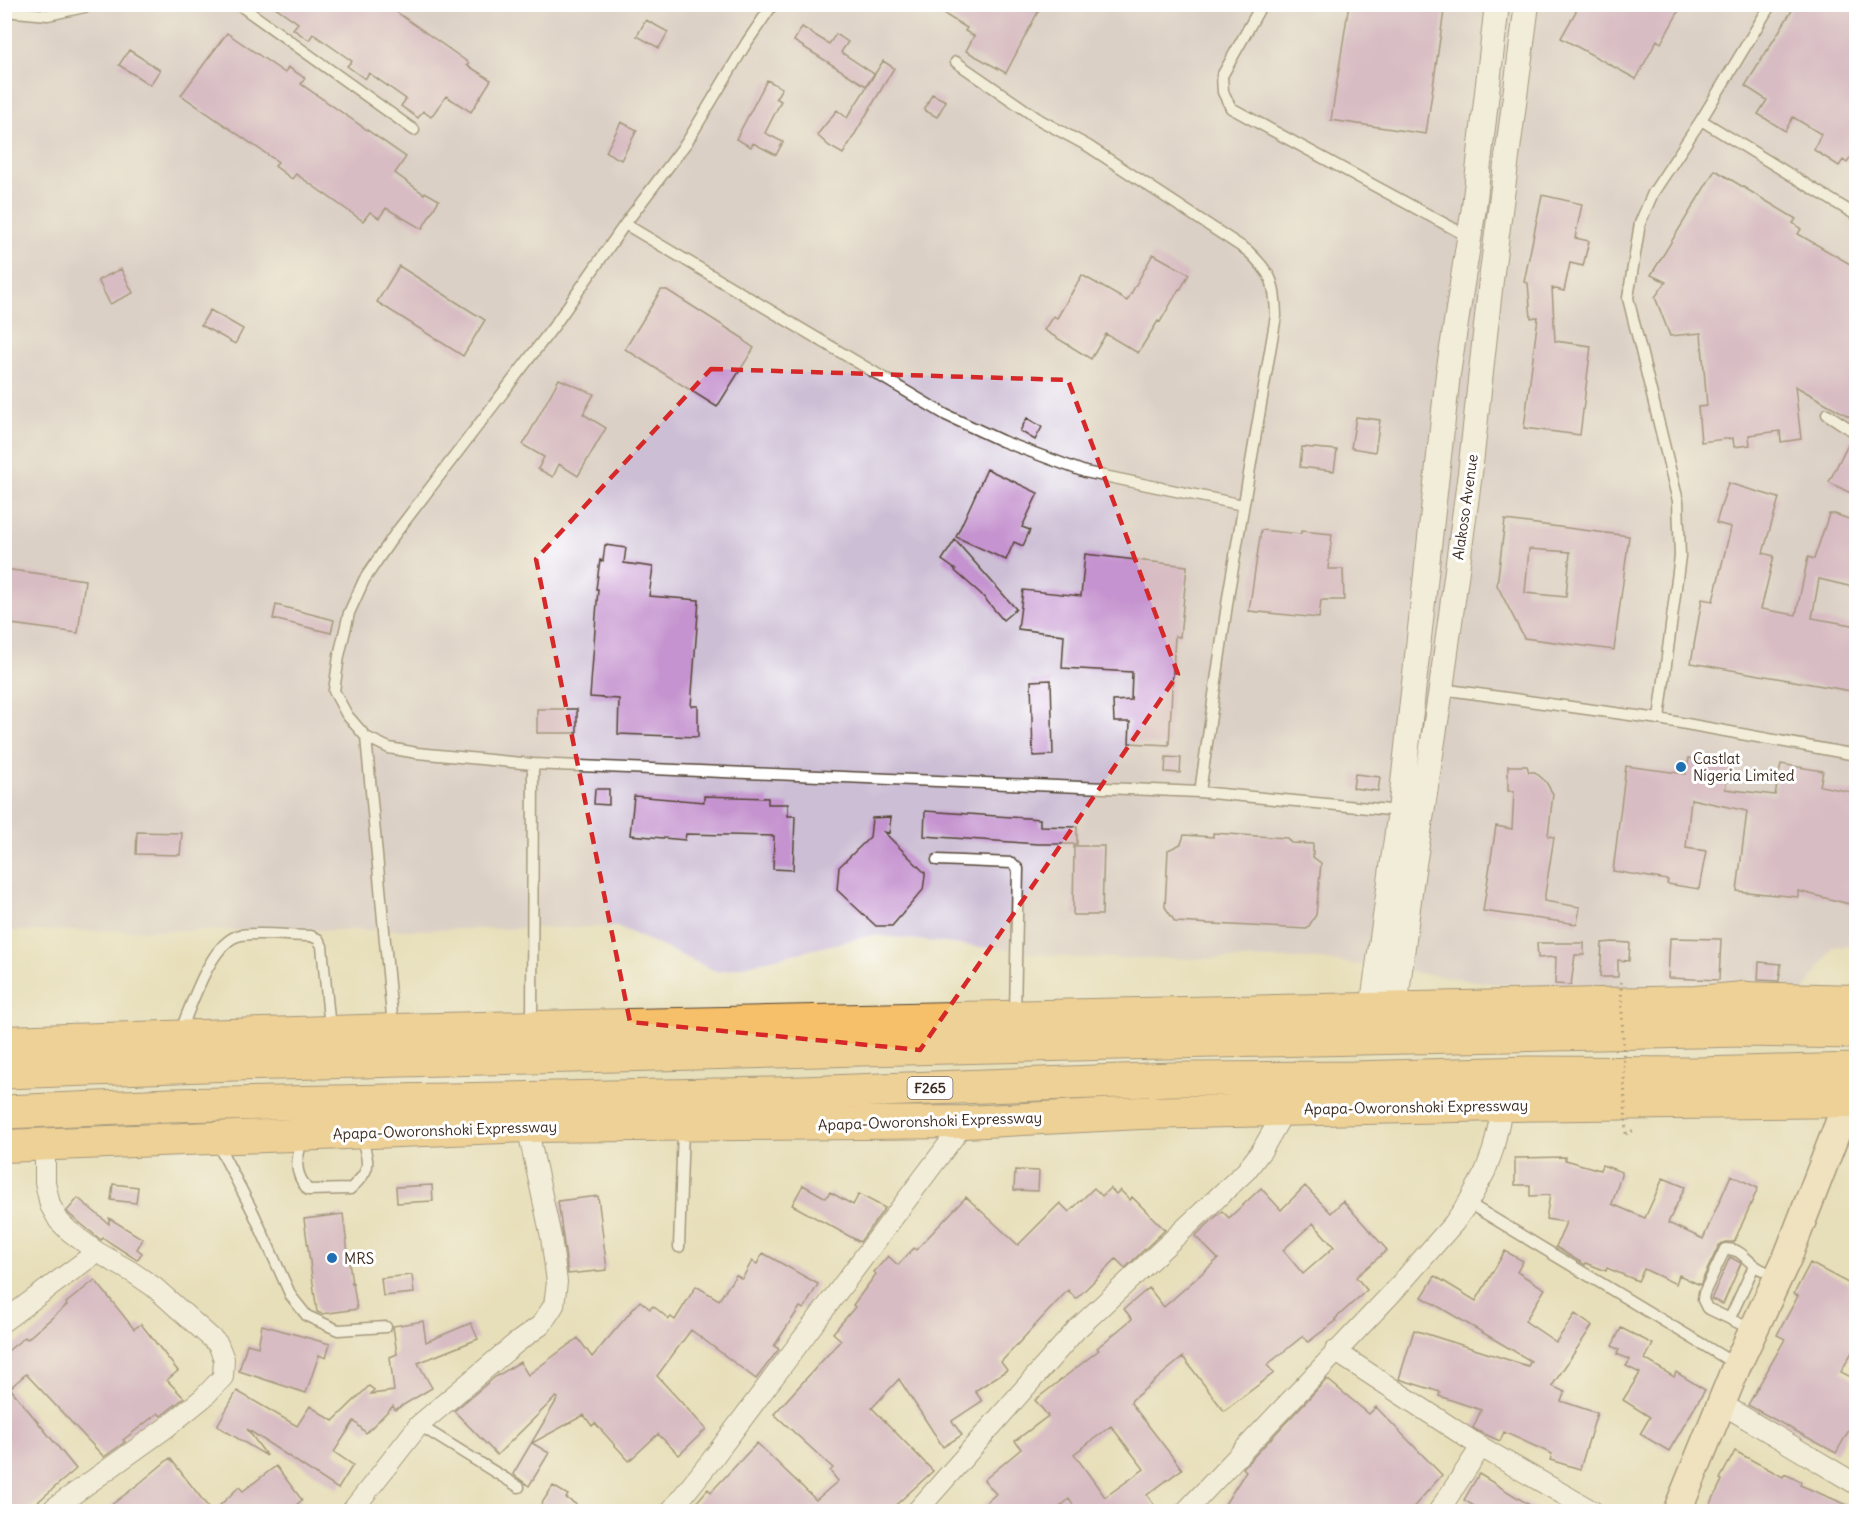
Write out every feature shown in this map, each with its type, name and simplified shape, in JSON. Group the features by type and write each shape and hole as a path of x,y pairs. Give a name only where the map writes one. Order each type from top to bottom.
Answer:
{"highway":[{"path":"4,1072 1744,1014 1857,1032"},
{"name":"Apapa-Oworonshoki Expressway","path":"4,1112 205,1104 775,1094 1172,1079 1353,1078 1528,1073 1698,1074 1857,1070"}],"main road":[{"path":"4,1042 393,1030 1696,1002 1744,1014 1857,1002"},
{"path":"1677,1512 1737,1365 1742,1324 1852,1101"},
{"name":"Apapa-Oworonshoki Expressway","path":"4,1146 527,1126 965,1122 1141,1113 1503,1105 1852,1101"}],"street":[{"name":"Alakoso Avenue","path":"1383,1009 1400,811 1448,374 1470,237 1497,4"},
{"name":"Alakoso Avenue","path":"1383,1009 1411,884 1441,689 1470,473 1491,280 1527,4"},
{"path":"1185,1512 1394,1291 1454,1223 1468,1203 1489,1161 1503,1105"},
{"path":"916,1512 1076,1330 1246,1171 1262,1150 1285,1110"},
{"path":"670,1512 965,1122"},
{"path":"351,1512 419,1425 507,1351 542,1325 554,1305 557,1282 552,1248 527,1126"},
{"path":"45,1146 45,1182 50,1205 59,1221 69,1232 97,1252 154,1287 218,1344 224,1359 223,1377 203,1398 167,1427 54,1508"},
{"path":"4,1321 97,1252"},
{"path":"1335,1351 1481,1447 1594,1512"},
{"path":"1722,1404 1857,1484"},
{"path":"1438,1512 1481,1447"}],"lane":[{"path":"4,11 48,15 98,4"},
{"path":"238,4 414,130"},
{"path":"773,4 747,42 687,141 625,224 554,326 416,506 364,580 349,613 334,691 346,715 366,737 389,748 417,753 533,764 1200,792 1400,811"},
{"path":"1262,4 1222,76 1223,92 1231,108 1470,237"},
{"path":"1659,719 1680,556 1678,501 1628,298 1640,223 1653,193 1701,120 1771,4"},
{"path":"956,62 1040,120 1088,146 1248,251 1265,268 1275,289 1276,315 1243,505 1200,792"},
{"path":"1701,120 1857,215"},
{"path":"625,224 946,415 1002,441 1085,472 1243,505"},
{"path":"1827,414 1857,432"},
{"path":"1441,689 1659,719 1857,754"},
{"path":"366,737 393,1030"},
{"path":"532,1027 533,764"},
{"path":"937,861 1012,863 1018,869 1015,1017"},
{"path":"177,1038 212,960 228,941 239,935 311,936 318,939 322,946 330,1032"},
{"path":"679,1247 683,1125"},
{"path":"303,1136 296,1162 299,1179 308,1190 351,1189 365,1176 368,1162 361,1132"},
{"path":"214,1138 253,1212 291,1296 307,1316 338,1330 386,1327"},
{"path":"1468,1203 1737,1365"},
{"path":"1742,1324 1707,1308 1702,1300 1721,1255 1725,1249 1731,1249 1748,1258 1766,1272"},
{"path":"419,1425 519,1488"}],"path":[{"path":"1621,982 1626,1134"}],"highlighted area":[{"path":"711,369 1068,380 1178,674 920,1050 630,1022 536,559"}],"shaded area":[{"path":"4,5 1856,5 1856,945 1833,947 1797,1002 1556,992 1317,959 1076,958 873,935 718,972 619,927 5,931"}],"building":[{"path":"271,4 385,4 491,80 471,112 446,96 431,117 423,111 418,118 401,106 406,99 369,73 365,79 347,66 352,61 313,34 309,40 293,29 298,23"},
{"path":"928,4 1042,4 1006,73 966,51 974,36 965,31 967,28"},
{"path":"1349,4 1445,4 1426,134 1331,120"},
{"path":"1580,4 1672,4 1680,9 1661,43 1657,40 1636,79 1561,38"},
{"path":"1796,4 1857,4 1857,148 1847,163 1843,160 1839,166 1814,150 1821,134 1793,117 1785,131 1758,114 1767,100 1745,86"},
{"path":"646,20 668,32 659,48 637,36"},
{"path":"802,27 829,44 836,34 848,42 841,52 874,74 866,86 794,41"},
{"path":"227,33 285,73 288,67 305,78 301,84 406,157 395,173 424,194 425,192 439,200 422,229 386,208 379,218 370,212 363,221 296,174 292,179 275,166 278,162 181,95"},
{"path":"129,50 160,70 150,85 119,65"},
{"path":"883,61 894,68 843,154 829,146 817,135 837,110 847,118"},
{"path":"767,80 782,88 776,98 781,101 765,133 783,142 776,155 753,143 751,147 736,139"},
{"path":"932,94 946,101 937,117 924,110"},
{"path":"621,122 637,130 621,160 606,152"},
{"path":"1715,170 1796,219 1793,223 1801,229 1798,234 1857,268 1857,421 1795,386 1801,439 1781,442 1780,431 1749,435 1750,445 1734,447 1733,438 1701,442 1698,407 1707,406 1701,333 1670,336 1655,297 1666,282 1651,275"},
{"path":"1542,195 1582,204 1575,238 1589,241 1583,266 1570,263 1564,291 1552,288 1555,341 1591,346 1580,435 1524,428 1538,317 1531,318 1528,283 1524,282"},
{"path":"1153,254 1189,274 1138,353 1106,334 1091,359 1044,330 1053,316 1057,318 1082,275 1127,301"},
{"path":"399,266 485,320 463,356 377,302"},
{"path":"121,269 133,293 110,304 98,280"},
{"path":"661,290 667,290 744,339 754,348 717,407 625,349"},
{"path":"210,310 243,329 235,344 201,325"},
{"path":"559,379 594,394 583,414 606,428 578,476 559,464 553,477 538,469 544,457 523,445"},
{"path":"1356,417 1380,420 1375,452 1351,448"},
{"path":"1027,418 1042,427 1035,440 1020,431"},
{"path":"1851,438 1857,440 1857,484 1852,494 1829,482"},
{"path":"1302,447 1337,450 1334,471 1300,467"},
{"path":"987,469 1038,493 1022,527 1030,530 1023,546 1014,542 1006,560 956,537"},
{"path":"1728,483 1779,498 1763,553 1774,556 1761,609 1796,615 1808,557 1814,559 1829,514 1857,522 1857,588 1819,579 1812,618 1857,626 1857,692 1691,663 1702,599 1713,601 1731,527 1716,523"},
{"path":"1505,520 1629,536 1614,650 1524,638 1497,585","holes":["1529,549 1570,552 1566,597 1525,593"]},
{"path":"1261,530 1332,534 1328,569 1343,569 1344,600 1321,600 1319,618 1249,611"},
{"path":"955,540 1016,609 1003,620 981,594 942,560"},
{"path":"605,545 626,548 624,563 653,567 649,596 699,600 691,706 698,706 698,737 618,734 619,699 590,697 598,589 596,589 600,560 603,561"},
{"path":"1085,554 1187,566 1180,637 1175,636 1169,745 1129,743 1130,722 1114,722 1113,701 1131,700 1132,672 1062,668 1064,635 1018,629 1023,590 1081,596"},
{"path":"4,569 85,580 78,633 4,623"},
{"path":"276,605 334,620 331,633 273,619"},
{"path":"1051,680 1053,755 1033,756 1031,681"},
{"path":"537,709 577,709 577,733 537,733"},
{"path":"1166,757 1181,758 1180,773 1165,772"},
{"path":"1689,758 1730,767 1725,789 1775,795 1781,764 1823,771 1820,786 1857,793 1857,906 1798,891 1798,897 1737,891 1747,811 1691,799 1686,848 1706,851 1699,889 1667,884 1668,880 1613,871 1626,766 1686,774"},
{"path":"1508,766 1527,766 1529,772 1535,772 1546,782 1553,794 1548,836 1554,837 1544,901 1580,907 1577,924 1483,911 1496,826 1512,829 1514,791 1508,791"},
{"path":"1355,774 1380,777 1378,791 1353,788"},
{"path":"595,789 609,789 609,805 594,804"},
{"path":"634,796 704,802 704,796 768,798 768,804 788,804 788,816 795,816 793,870 773,869 774,836 686,834 685,840 630,835"},
{"path":"925,811 1040,819 1040,826 1077,827 1077,844 1038,844 924,836"},
{"path":"891,817 889,833 884,832 925,873 925,876 923,890 892,926 876,926 837,890 839,867 870,837 872,818"},
{"path":"137,832 182,833 180,855 136,854"},
{"path":"1213,833 1287,838 1291,843 1313,844 1313,857 1321,863 1316,915 1307,929 1175,922 1165,907 1168,850 1181,844 1184,835 1213,837"},
{"path":"1074,846 1104,846 1102,915 1073,915"},
{"path":"1670,938 1721,939 1719,980 1668,978"},
{"path":"1537,943 1584,943 1584,955 1575,955 1571,985 1555,984 1556,957 1538,958"},
{"path":"1602,943 1630,943 1629,961 1618,960 1618,977 1600,977"},
{"path":"1759,962 1781,964 1779,981 1758,980"},
{"path":"1565,1157 1565,1160 1600,1170 1602,1165 1622,1172 1612,1204 1645,1218 1663,1178 1685,1187 1668,1223 1703,1239 1731,1175 1758,1188 1734,1242 1719,1245 1700,1285 1679,1275 1676,1284 1644,1269 1638,1281 1607,1268 1606,1271 1586,1263 1585,1265 1556,1247 1566,1222 1546,1219 1550,1195 1530,1196 1530,1185 1515,1185 1515,1158"},
{"path":"1015,1170 1039,1171 1038,1191 1014,1190"},
{"path":"113,1184 138,1187 136,1203 111,1200"},
{"path":"432,1185 433,1201 397,1203 396,1187"},
{"path":"803,1185 826,1198 830,1192 853,1205 859,1194 885,1208 860,1242 792,1205"},
{"path":"1305,1186 1331,1213 1343,1201 1387,1250 1356,1277 1367,1290 1335,1319 1336,1321 1308,1342 1303,1336 1267,1365 1274,1373 1224,1411 1183,1357 1132,1400 1131,1403 1182,1469 1147,1495 1159,1512 1078,1512 1069,1499 1054,1512 975,1512 996,1494 984,1480 1021,1449 1015,1441 1048,1416 1035,1400 1099,1350 1097,1348 1132,1319 1124,1309 1149,1288 1164,1307 1218,1259 1195,1236 1222,1211 1229,1218 1261,1188 1281,1210","holes":["1313,1223 1334,1247 1303,1274 1283,1250","1111,1426 1144,1469 1105,1497 1074,1454"]},
{"path":"1094,1188 1102,1196 1110,1188 1116,1194 1120,1190 1130,1200 1132,1197 1165,1230 1125,1268 1116,1259 1076,1299 1068,1290 1001,1362 1007,1370 975,1391 982,1401 952,1421 962,1435 943,1447 899,1379 872,1408 933,1471 888,1512 688,1512 708,1489 711,1492 757,1443 816,1500 838,1481 830,1471 833,1468 774,1414 841,1340 833,1333 855,1307 853,1305 876,1274 874,1272 888,1256 898,1265 914,1248 916,1250 966,1197 1018,1245 1060,1203 1069,1212"},
{"path":"598,1196 607,1270 568,1274 558,1201"},
{"path":"78,1198 109,1224 109,1218 143,1239 137,1249 142,1253 137,1260 103,1238 101,1240 69,1214 67,1211"},
{"path":"343,1214 357,1309 322,1314 317,1312 304,1219"},
{"path":"1505,1251 1523,1261 1517,1272 1545,1289 1525,1321 1556,1342 1575,1314 1592,1326 1552,1386 1565,1392 1561,1401 1597,1413 1580,1469 1550,1460 1552,1454 1504,1432 1500,1441 1480,1432 1473,1428 1481,1410 1439,1396 1440,1392 1399,1379 1414,1330 1528,1366 1531,1361 1422,1297 1435,1276 1476,1301"},
{"path":"763,1253 818,1284 804,1309 800,1307 774,1346 779,1349 756,1379 691,1330 657,1376 706,1429 679,1455 658,1434 629,1461 595,1423 592,1426 584,1415 532,1443 549,1453 529,1486 513,1474 558,1398 556,1397 497,1455 454,1411 495,1377 520,1362 528,1375 578,1338 592,1357 640,1301 650,1309 653,1306 669,1319 671,1317 675,1320 696,1286 719,1300 736,1275 742,1279 752,1261 757,1264"},
{"path":"1730,1257 1741,1263 1723,1304 1711,1299"},
{"path":"1810,1263 1850,1284 1848,1287 1857,1291 1857,1343 1841,1372 1857,1380 1857,1416 1836,1453 1748,1405 1785,1339 1777,1335 1798,1296 1794,1294"},
{"path":"412,1275 414,1293 383,1296 381,1278"},
{"path":"95,1280 134,1329 141,1324 178,1371 167,1380 184,1398 161,1416 158,1413 104,1457 26,1374 10,1388 76,1469 26,1512 10,1512 4,1505 4,1354 25,1337 27,1339"},
{"path":"423,1321 426,1342 471,1323 478,1339 418,1363 432,1388 395,1410 393,1406 366,1433 354,1421 334,1452 353,1465 338,1489 247,1429 267,1456 217,1426 237,1391 297,1426 310,1406 333,1421 369,1386 374,1390 371,1394 394,1391 390,1357 397,1354 393,1326"},
{"path":"262,1325 330,1344 326,1358 319,1355 306,1393 239,1371 247,1344 258,1347"},
{"path":"1621,1328 1653,1344 1645,1359 1674,1377 1676,1372 1705,1390 1669,1451 1640,1434 1650,1417 1623,1400 1640,1373 1626,1366 1630,1360 1617,1354 1619,1350 1612,1346"},
{"path":"1327,1379 1369,1414 1376,1407 1442,1475 1409,1512 1220,1512 1246,1471 1243,1468"},
{"path":"1735,1451 1783,1477 1785,1474 1801,1482 1800,1485 1857,1509 1857,1512 1707,1512 1722,1480 1720,1479"},
{"path":"170,1458 212,1512 102,1512 135,1487"},
{"path":"276,1466 302,1500 288,1512 213,1512 239,1487 243,1491"},
{"path":"1479,1474 1541,1512 1484,1512 1464,1500"},
{"path":"553,1486 568,1495 566,1498 588,1512 536,1512"}],"place":[{"name":"Castlat Nigeria Limited","path":"1681,767"},
{"name":"MRS","path":"332,1258"}]}
